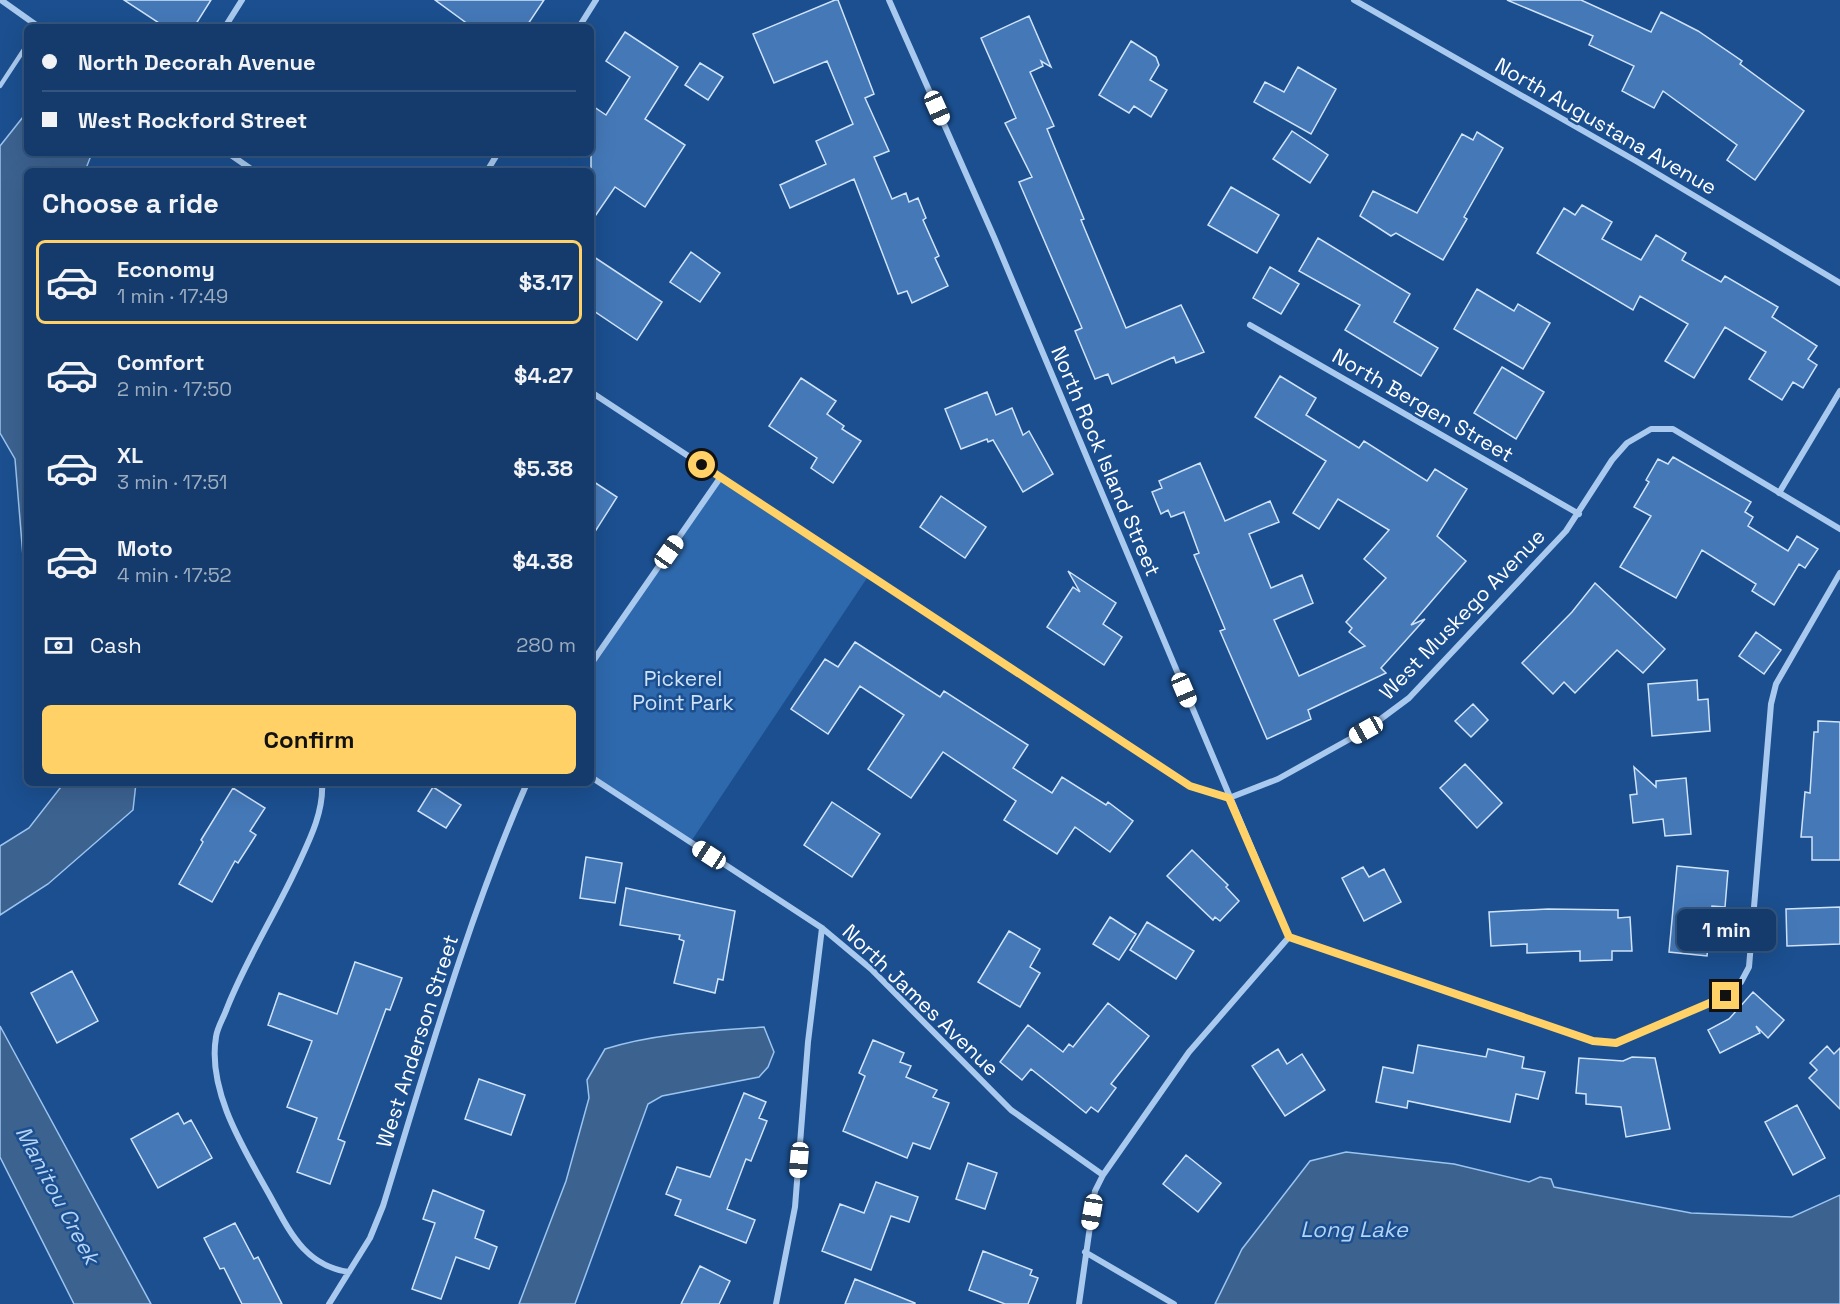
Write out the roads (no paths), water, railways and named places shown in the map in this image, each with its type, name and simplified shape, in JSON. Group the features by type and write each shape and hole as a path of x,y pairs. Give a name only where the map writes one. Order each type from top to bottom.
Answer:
{"street":[{"path":"1,0 35,24"},
{"path":"227,24 242,0"},
{"path":"581,24 596,0"},
{"name":"North Rock Island Street","path":"888,0 994,237 1289,937"},
{"name":"North Augustana Avenue","path":"1354,0 1635,161 1840,283"},
{"path":"232,156 250,168"},
{"name":"North Bergen Street","path":"1250,325 1579,514"},
{"path":"1840,391 1779,494 1840,529"},
{"path":"594,394 1190,786 1229,798"},
{"name":"West Muskego Avenue","path":"1229,798 1278,780 1366,730 1409,698 1566,531 1612,460 1627,443 1651,429 1673,429 1779,494"},
{"path":"594,660 720,478"},
{"path":"1079,1304 1095,1191 1103,1175 1189,1052 1289,937 1593,1041 1616,1043 1726,996 1741,982 1749,967 1771,704 1776,684 1840,573"},
{"name":"North James Avenue","path":"594,779 822,928 871,969 1011,1110 1103,1175"},
{"path":"322,786 313,832 279,905 236,985 216,1037 218,1084 238,1140 292,1234 315,1261 334,1270 350,1272"},
{"name":"West Anderson Street","path":"329,1304 370,1238 383,1206 454,972 501,843 526,786"},
{"path":"776,1304 795,1207 808,1042 822,928"},
{"path":"1085,1252 1174,1304"}],"lane":[{"path":"0,86 24,50"}],"water":[{"path":"24,116 24,156 91,156 86,168 24,168 24,568 15,459 0,433 0,146"},
{"path":"62,786 136,786 133,810 48,884 0,915 0,846 29,828"},
{"name":"Manitou Creek","path":"0,1026 151,1304 74,1304 0,1157"},
{"path":"764,1027 774,1052 768,1067 759,1077 662,1096 648,1104 575,1304 519,1304 566,1181 589,1098 587,1080 605,1049 664,1036"},
{"name":"Long Lake","path":"1346,1152 1454,1164 1529,1182 1540,1177 1551,1179 1554,1187 1691,1213 1792,1217 1840,1195 1840,1304 1215,1304 1242,1249 1310,1161"}],"park label":[{"name":"Pickerel Point Park","path":"683,690"}]}
